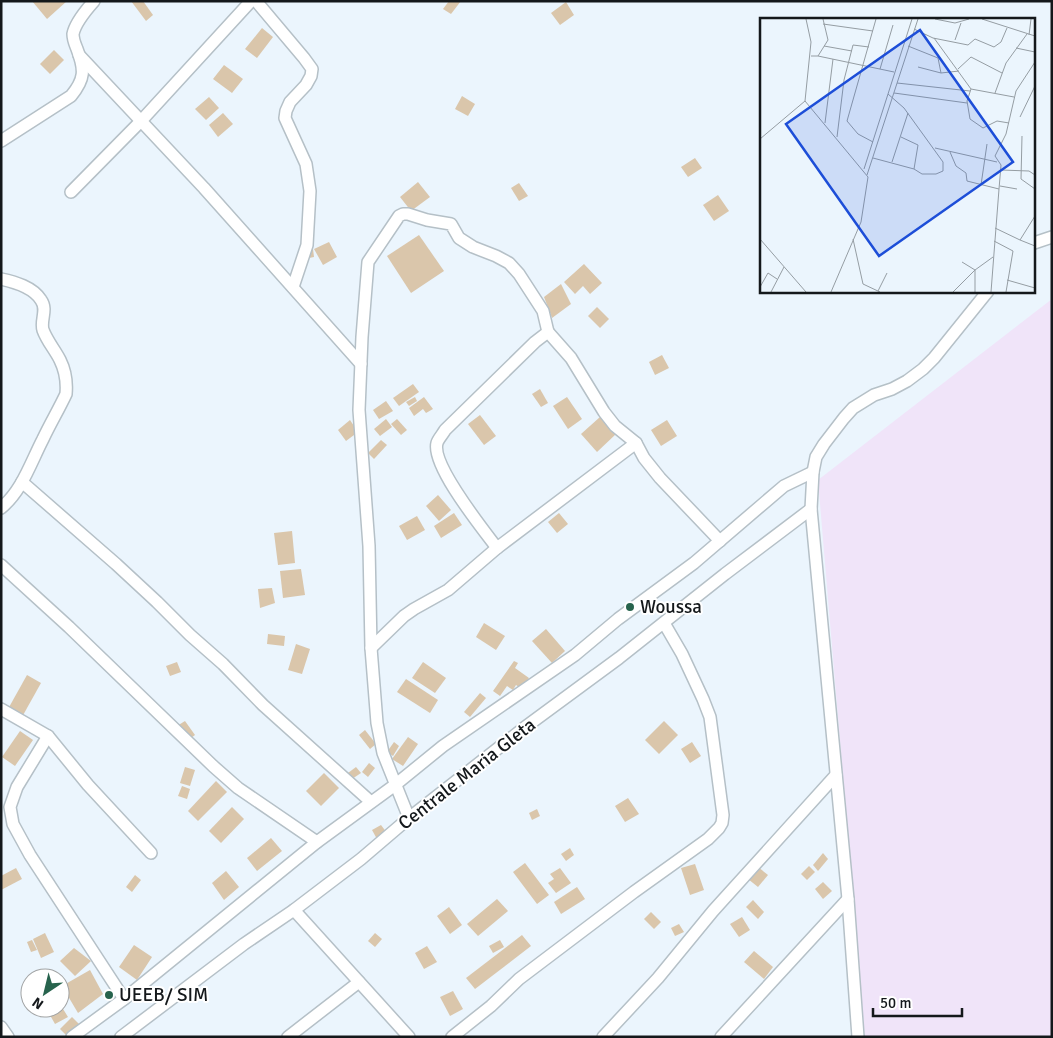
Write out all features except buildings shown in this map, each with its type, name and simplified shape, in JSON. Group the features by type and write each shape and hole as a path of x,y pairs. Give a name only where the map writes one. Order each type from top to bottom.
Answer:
{"street":[{"path":"71,192 141,121 251,1"},
{"path":"256,1 312,69 311,76 306,85 290,102 285,118 306,164 310,191 307,245 293,287"},
{"path":"1,141 71,96 79,86 83,74 73,38 74,30 92,2"},
{"path":"79,55 204,188 361,364"},
{"path":"409,818 383,752 377,723 371,648 369,546 359,410 368,262 399,216 408,214 451,224 459,238 473,248 496,256 509,264 519,274 543,311 548,332 572,358 604,412 615,426 636,443 644,458 660,478 720,541"},
{"path":"1036,242 1052,237"},
{"path":"1,279 16,282 32,291 42,301 45,310 42,328 61,362 67,385 66,394 22,482 7,503 1,508"},
{"path":"858,1037 848,900 811,509 813,472 816,458 824,444 853,408 874,395 892,389 907,381 923,369 987,292"},
{"path":"497,548 448,480 437,456 437,442 446,430 514,362 548,332"},
{"path":"371,648 414,608 448,590 497,548 636,443"},
{"path":"72,1037 124,998 317,842 443,746 575,654 618,619 694,563 784,486 813,472"},
{"path":"22,482 116,564 190,636 223,664 263,705 371,802"},
{"name":"Centrale Maria Gleta","path":"121,1037 361,859 409,818 524,728 619,658 811,509"},
{"path":"1,565 238,788 317,842"},
{"path":"452,1037 491,1006 519,979 708,839 722,823 710,717 682,654 664,623"},
{"path":"1,709 48,736 88,785 151,853"},
{"path":"48,736 17,787 10,807 13,824 30,855 124,998"},
{"path":"603,1037 658,978 713,911 836,775"},
{"path":"721,1037 848,900"},
{"path":"294,910 409,1037"},
{"path":"288,1037 359,982"},
{"path":"1,1027 8,1037"}],"shaded area":[{"path":"1052,299 1052,1037 865,1037 818,480"}],"place":[{"name":"Woussa","path":"630,607"},
{"name":"UEEB/ SIM","path":"109,995"}]}
